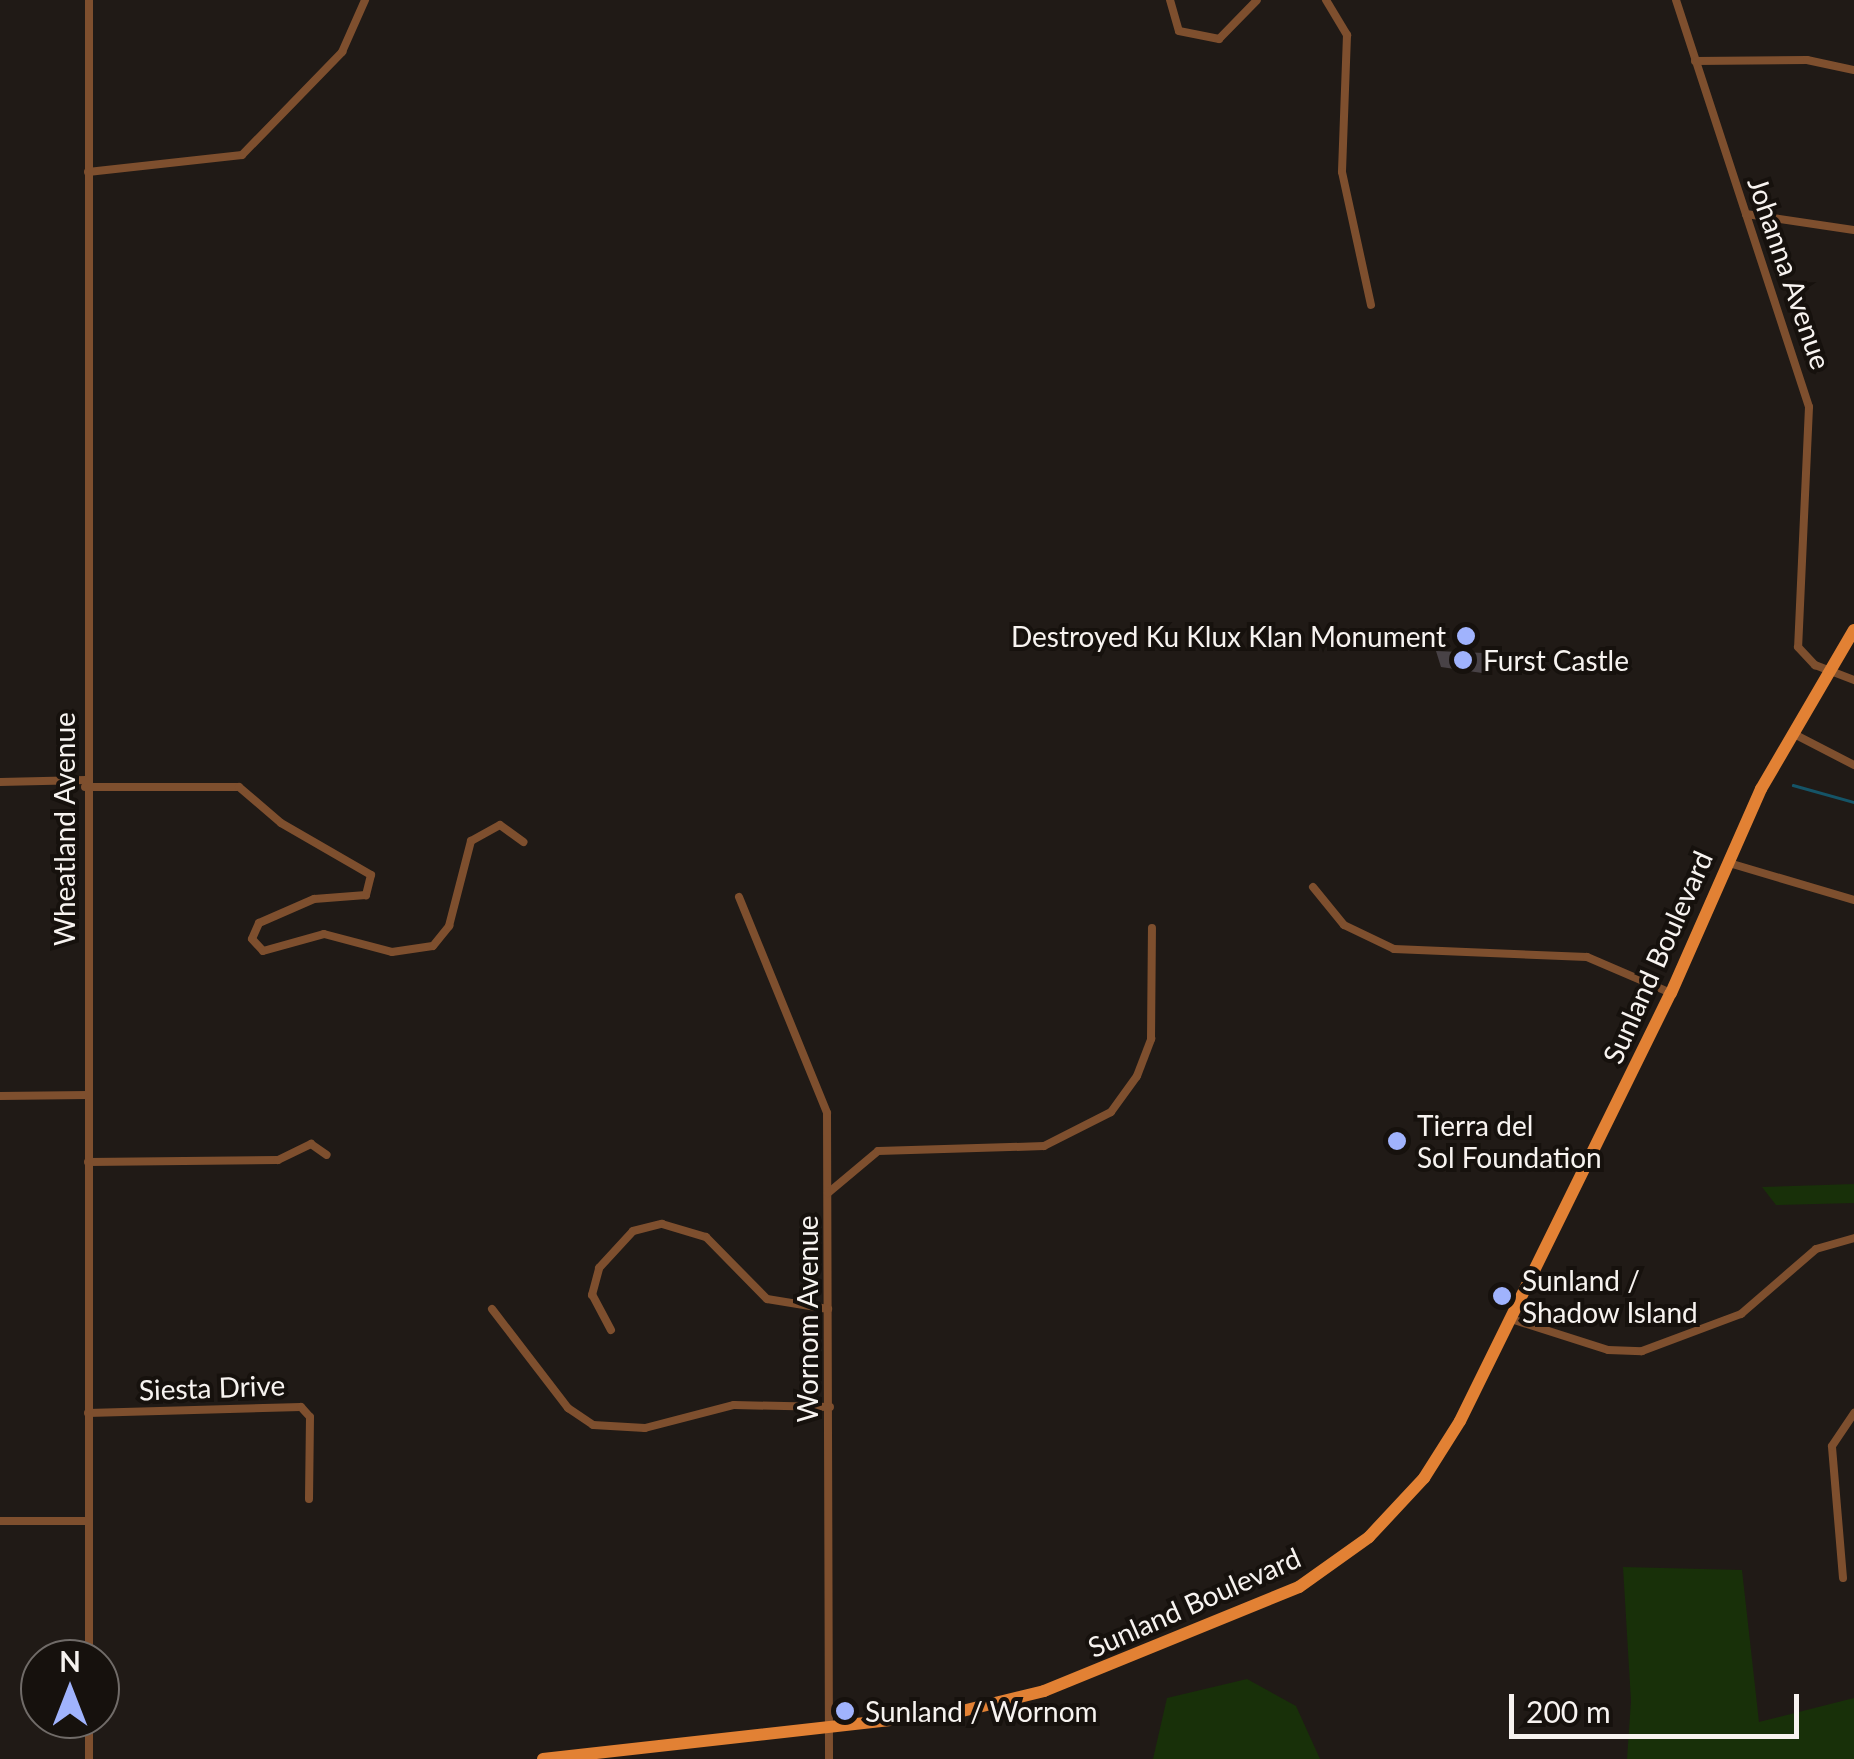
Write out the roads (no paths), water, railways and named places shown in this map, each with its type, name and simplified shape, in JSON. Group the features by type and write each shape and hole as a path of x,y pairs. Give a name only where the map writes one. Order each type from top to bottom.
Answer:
{"main road":[{"name":"Sunland Boulevard","path":"543,1759 954,1713 1044,1691 1299,1587 1369,1537 1424,1478 1511,1319 1671,993 1727,862 1854,630"}],"street":[{"name":"Wheatland Avenue","path":"89,0 89,1639"},
{"path":"88,172 242,155 342,52 365,0"},
{"path":"1170,0 1178,31 1219,39 1257,0"},
{"path":"1326,0 1347,35 1342,172 1372,306"},
{"name":"Johanna Avenue","path":"1676,0 1810,408 1796,638 1802,654 1829,673"},
{"path":"1694,61 1807,60 1854,70"},
{"path":"1746,214 1854,230"},
{"path":"1829,673 1854,680"},
{"path":"1794,734 1854,764"},
{"path":"0,782 239,787 282,823 371,875 366,894 314,899 259,923 252,939 263,951 324,934 392,952 433,946 449,926 471,841 500,825 522,842"},
{"path":"1727,862 1854,900"},
{"path":"1313,887 1344,925 1394,949 1587,958 1671,993"},
{"name":"Wornom Avenue","path":"739,897 827,1113 829,1759"},
{"path":"828,1193 878,1151 1044,1146 1111,1112 1137,1076 1151,1038 1152,928"},
{"path":"0,1096 88,1095"},
{"path":"88,1162 278,1160 311,1144 327,1155"},
{"path":"611,1330 592,1295 598,1268 634,1230 662,1224 706,1237 768,1299 828,1309"},
{"path":"1511,1319 1608,1350 1642,1351 1740,1314 1806,1256 1854,1238"},
{"path":"492,1310 568,1408 593,1425 644,1428 734,1406 830,1406"},
{"name":"Siesta Drive","path":"88,1413 301,1407 310,1417 309,1499"},
{"path":"1844,1578 1832,1446 1854,1413"},
{"path":"0,1521 87,1521"}],"waterway":[{"path":"1793,785 1854,802"}],"place":[{"name":"Destroyed Ku Klux Klan Monument","path":"1466,636"},
{"name":"Furst Castle","path":"1463,660"},
{"name":"Tierra del Sol Foundation","path":"1397,1141"},
{"name":"Sunland / Shadow Island","path":"1502,1296"},
{"name":"Sunland / Wornom","path":"845,1711"}]}
